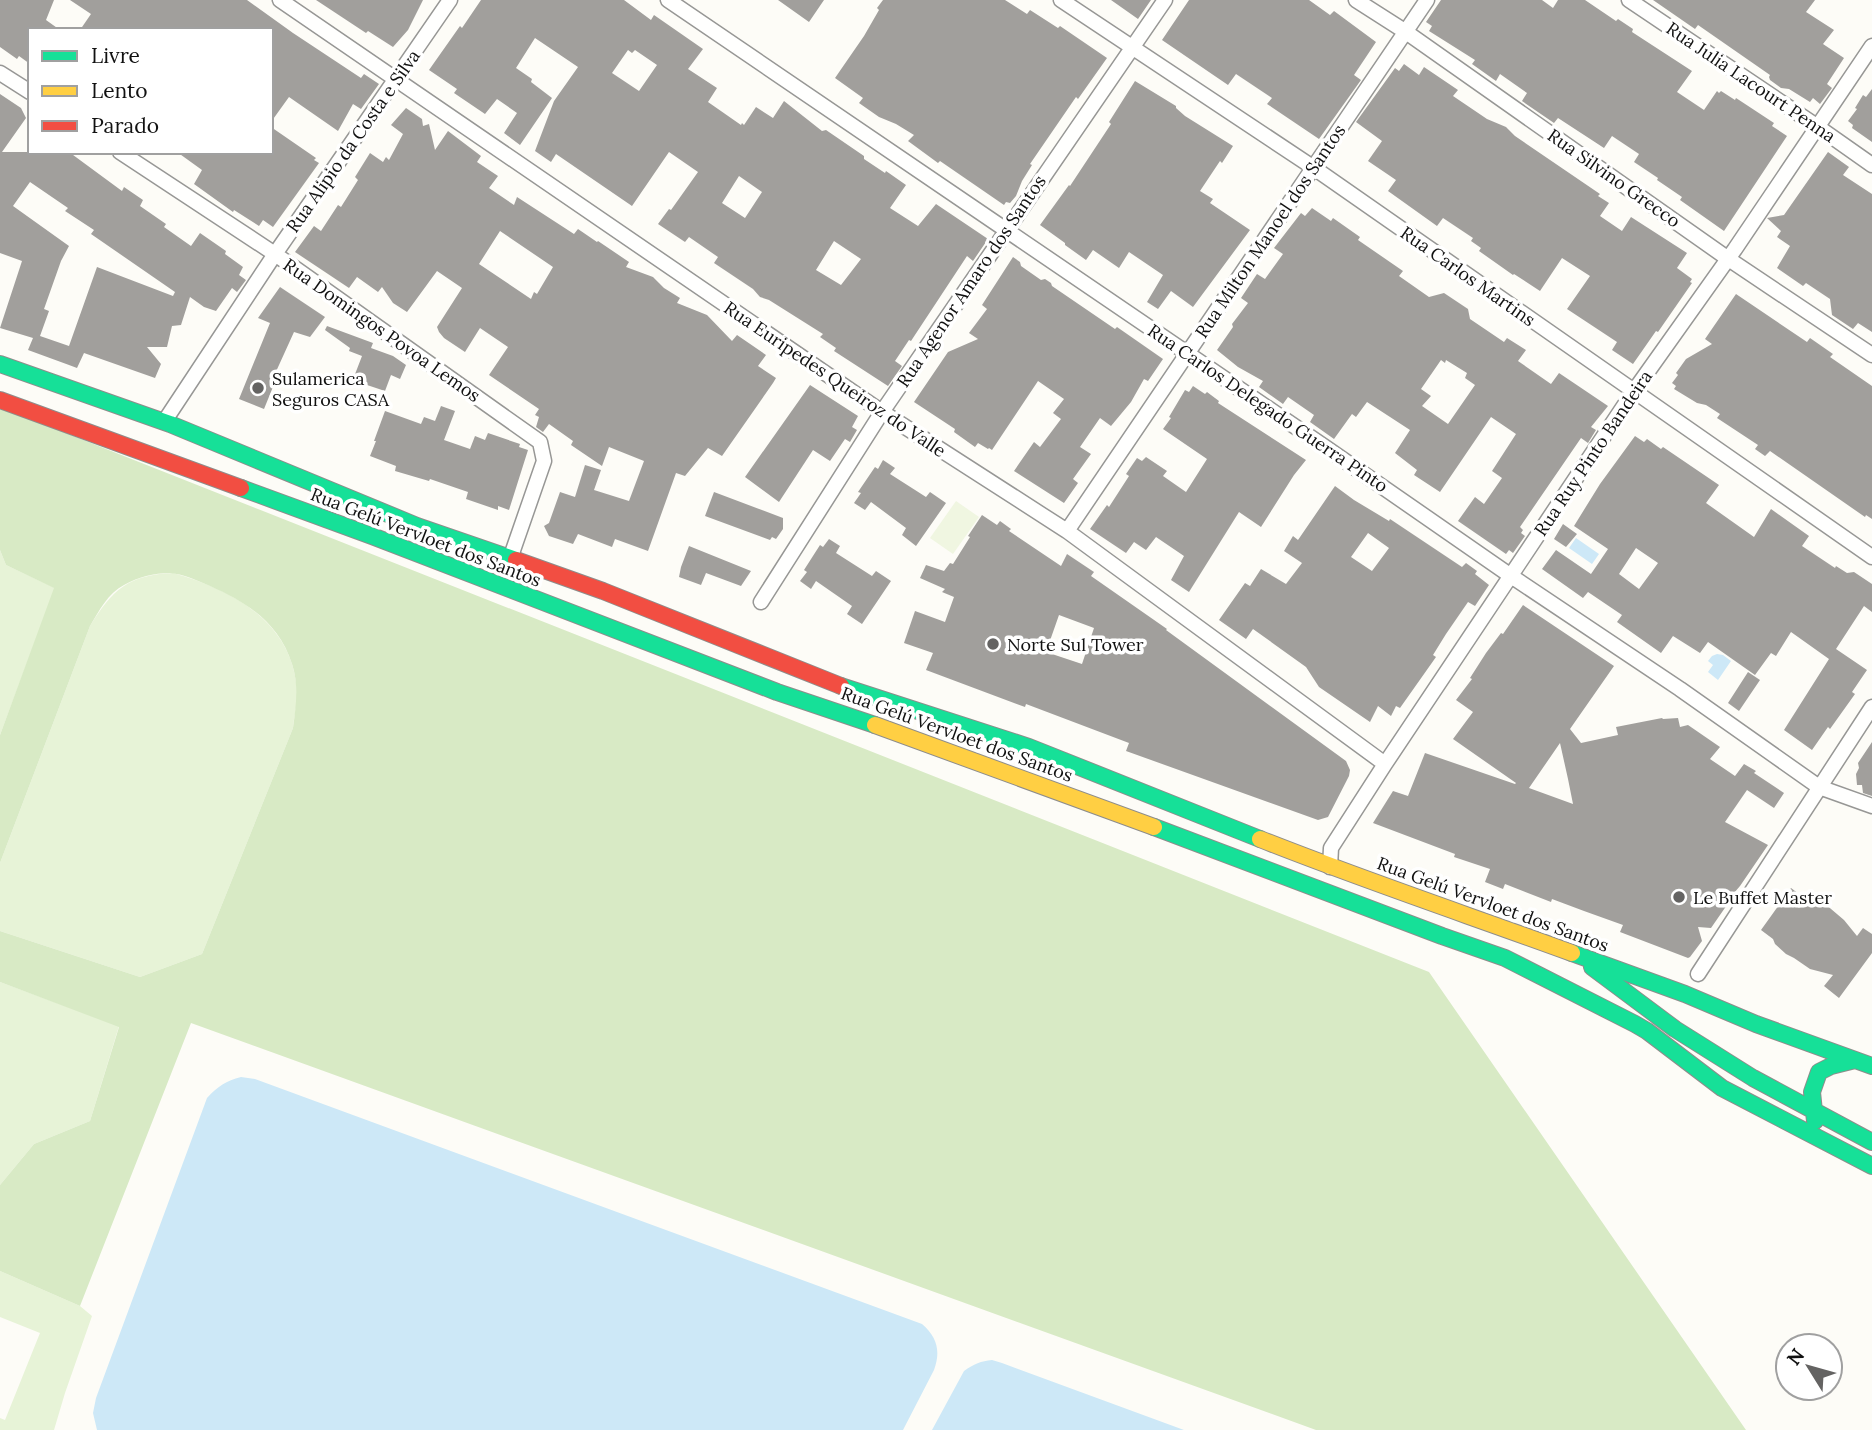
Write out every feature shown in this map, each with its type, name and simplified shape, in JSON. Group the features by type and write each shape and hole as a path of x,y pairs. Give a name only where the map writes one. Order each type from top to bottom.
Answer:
{"main road":[{"name":"Rua Gelú Vervloet dos Santos","path":"0,364 163,422 417,526 657,611 850,689 1029,747 1330,867 1685,994 1756,1024 1872,1066"},
{"name":"Rua Gelú Vervloet dos Santos","path":"0,400 383,540 777,692 1056,790 1504,958 1641,1027 1722,1088 1872,1166"},
{"path":"1572,953 1675,1029 1753,1078 1872,1142"},
{"path":"1819,1138 1812,1092 1819,1072 1830,1066 1856,1060"}],"street":[{"name":"Rua Euripedes Queiroz do Valle","path":"279,0 882,412 1067,531 1385,764"},
{"name":"Rua Alipio da Costa e Silva","path":"163,422 450,0"},
{"name":"Rua Carlos Delegado Guerra Pinto","path":"668,0 1680,689 1819,787 1872,806"},
{"name":"Rua Carlos Martins","path":"1061,0 1314,168 1872,556"},
{"name":"Rua Agenor Amaro dos Santos","path":"761,602 882,412 1165,0"},
{"name":"Rua Silvino Grecco","path":"1356,0 1406,32 1727,258 1872,355"},
{"name":"Rua Milton Manoel dos Santos","path":"1067,531 1427,0"},
{"name":"Rua Julia Lacourt Penna","path":"1629,0 1872,165"},
{"name":"Rua Ruy Pinto Bandeira","path":"1330,867 1331,848 1385,764 1634,391 1872,46"},
{"path":"0,73 28,91"},
{"name":"Rua Domingos Povoa Lemos","path":"124,154 275,254 540,442 544,461 510,559"},
{"path":"1698,974 1872,707"}],"green space":[{"path":"0,407 1429,972 1746,1430 1316,1430 191,1023 80,1306 0,1271 0,1185 34,1144 90,1121 119,1027 0,982 0,931 140,977 202,954 293,728 296,680 286,650 270,626 249,607 210,586 191,578 164,573 135,580 118,588 90,626 0,863 0,735 54,588 6,565 0,550"},
{"path":"956,501 979,517 953,554 930,538"},
{"path":"0,550 6,565 55,588 0,735"},
{"path":"173,573 218,589 258,614 286,649 294,671 297,700 293,728 202,954 140,977 0,931 0,863 90,626 106,602 123,586 144,577"},
{"path":"0,982 119,1026 90,1121 34,1144 0,1185"},
{"path":"0,1271 80,1306 92,1316 54,1430 0,1430 0,1418 5,1420 40,1333 0,1317"}],"water":[{"path":"1576,538 1599,554 1592,564 1569,548"},
{"path":"1717,654 1731,661 1718,680 1708,672 1713,665 1708,661"},
{"path":"241,1077 255,1079 922,1324 936,1345 934,1370 903,1430 97,1430 93,1413 96,1398 207,1098 222,1084"},
{"path":"992,1360 1184,1430 932,1430 964,1371 978,1363"}],"building":[{"path":"0,0 54,0 46,20 57,28 28,28 28,63 19,56 17,59 0,47"},
{"path":"70,0 247,0 361,78 364,74 379,84 361,109 353,104 338,131 289,97 273,119 273,28 81,28 91,14"},
{"path":"316,0 423,0 408,30 393,47 368,31 366,33"},
{"path":"481,0 624,0 651,20 654,15 703,49 688,69 717,88 708,102 741,125 744,125 756,107 773,118 784,101 822,131 826,130 864,156 864,159 906,185 890,208 918,226 936,204 988,239 973,261 967,256 911,341 909,340 895,361 902,366 888,386 834,351 836,348 820,337 823,334 760,297 753,289 714,263 718,257 689,237 685,242 658,224 698,172 669,152 632,206 556,154 551,162 535,151 554,101 578,67 535,38 516,68 552,98 520,145 504,133 517,113 497,99 485,114 454,93 457,89 429,70 460,26 462,28","holes":["628,50 632,53 635,50 657,65 639,91 612,73","739,176 762,192 745,218 722,203","834,241 861,259 841,285 816,270"]},
{"path":"778,0 824,0 809,22"},
{"path":"883,0 1005,0 1027,14 1030,10 1058,28 1060,26 1107,58 1078,99 1076,97 1030,164 1032,165 1010,203 1006,202 1004,205 940,161 938,163 908,141 914,135 859,103 863,98 835,78 864,36"},
{"path":"1111,0 1151,0 1138,19"},
{"path":"1189,0 1309,0 1330,15 1334,11 1376,42 1354,75 1361,80 1319,139 1267,104 1272,98 1236,74 1228,85 1162,40"},
{"path":"1441,0 1542,0 1553,8 1558,0 1585,0 1616,21 1618,19 1633,29 1632,32 1692,71 1677,92 1704,110 1717,91 1721,91 1774,123 1772,126 1787,136 1724,231 1680,200 1682,197 1634,162 1639,154 1612,136 1604,148 1558,118 1554,123 1522,101 1527,93 1500,74 1496,81 1472,64 1475,60 1429,31 1432,26 1426,22"},
{"path":"1653,0 1815,0 1806,12 1834,30 1823,44 1844,58 1827,84 1832,88 1820,104 1813,98 1810,102 1789,89 1781,88 1770,80 1770,75 1698,25 1695,29"},
{"path":"1404,64 1419,75 1424,67 1458,90 1453,96 1487,119 1506,127 1515,136 1600,194 1598,196 1609,203 1600,216 1622,231 1631,217 1687,253 1677,268 1692,279 1692,283 1633,364 1612,350 1617,342 1567,309 1590,276 1562,258 1540,291 1479,251 1481,248 1471,241 1473,238 1443,218 1437,226 1388,191 1396,180 1368,161 1382,141 1356,122 1395,68 1399,71"},
{"path":"1135,81 1233,146 1200,191 1213,199 1210,203 1250,230 1193,307 1171,291 1158,309 1147,302 1163,275 1129,252 1119,268 1093,250 1086,260 1040,225 1070,186 1111,124 1109,122"},
{"path":"1872,89 1872,142 1852,128 1853,125 1848,121 1863,95 1866,97"},
{"path":"0,94 21,108 26,118 2,152 72,154 122,191 124,187 143,200 140,206 191,246 200,233 226,251 225,254 243,267 239,275 246,280 237,292 232,288 216,311 204,307 190,297 181,325 172,326 167,347 147,347 161,364 155,378 84,353 77,368 28,350 33,338 0,328 22,261 0,253","holes":["30,182 68,208 65,211 94,230 91,234 175,292 173,296 97,267 69,346 40,336 49,311 44,309 69,246 13,206"]},
{"path":"406,108 422,119 423,126 429,124 435,150 448,131 481,156 477,162 498,176 489,188 514,205 517,197 574,234 578,229 598,241 629,262 626,267 653,277 680,298 677,303 707,315 732,341 737,335 766,355 758,366 776,378 773,383 722,456 708,448 685,476 676,473 648,551 615,539 612,547 578,534 573,544 549,536 544,526 549,523 560,492 575,497 585,465 601,470 594,490 629,501 644,461 609,447 602,466 571,445 573,441 549,424 543,432 536,427 539,417 535,415 539,409 489,375 508,347 480,328 465,352 439,332 437,327 462,288 437,271 407,312 393,303 382,287 378,292 357,277 349,288 295,252 314,226 321,231 338,205 341,207 358,180 355,177 370,153 383,162 386,157 389,160 403,134 391,125","holes":["500,231 553,267 537,294 534,292 531,299 479,264"]},
{"path":"273,128 316,158 314,160 319,163 273,227 263,220 259,226 234,210 233,212 194,184 202,170 180,154 273,154"},
{"path":"1828,152 1849,167 1843,175 1872,194 1872,332 1858,323 1853,329 1832,315 1830,299 1806,283 1803,286 1777,268 1790,246 1777,237 1781,231 1767,218 1784,215"},
{"path":"1312,208 1331,221 1333,218 1360,237 1358,240 1403,271 1399,276 1429,297 1444,293 1468,309 1470,319 1504,342 1507,338 1526,350 1518,361 1551,384 1559,373 1608,406 1591,427 1596,430 1588,443 1581,438 1520,527 1525,536 1513,553 1509,550 1506,554 1458,521 1475,497 1484,504 1502,478 1492,471 1516,434 1491,417 1440,492 1414,475 1417,470 1395,453 1410,430 1367,402 1356,417 1352,414 1334,439 1310,422 1314,415 1288,397 1283,404 1259,387 1263,381 1238,367 1217,350 1248,303 1241,298 1257,274 1265,279 1283,254 1274,248 1301,213 1305,216","holes":["1441,360 1445,363 1446,360 1467,373 1465,378 1475,385 1448,424 1422,406 1431,396 1421,389"]},
{"path":"1013,257 1041,280 1045,279 1115,329 1117,327 1163,359 1148,381 1144,379 1131,402 1111,426 1100,418 1080,447 1091,454 1073,479 1078,483 1064,503 1014,471 1034,442 1040,447 1061,419 1053,413 1064,399 1038,381 992,450 978,443 975,447 954,432 955,429 914,402 948,352 978,339 969,333 987,309 982,305"},
{"path":"280,287 325,317 310,337 294,332 274,376 277,377 264,409 239,399 270,323 258,318"},
{"path":"1736,294 1807,342 1810,338 1833,354 1830,357 1872,386 1872,519 1866,515 1865,517 1770,451 1765,456 1755,449 1758,445 1717,418 1720,414 1674,389 1676,386 1672,383 1678,375 1676,373 1686,359 1712,344 1705,339"},
{"path":"327,326 373,343 371,348 393,356 406,365 400,379 391,375 385,391 352,382 362,356 349,351 350,348 325,330"},
{"path":"810,385 858,416 852,427 857,430 850,442 845,439 830,461 813,450 779,502 745,477"},
{"path":"1193,386 1205,394 1207,392 1219,401 1218,403 1306,460 1261,527 1239,512 1189,592 1171,580 1184,556 1156,537 1146,550 1134,542 1126,553 1090,529 1107,505 1109,507 1137,458 1142,461 1146,457 1167,471 1163,476 1186,492 1207,459 1163,429 1185,390 1189,392"},
{"path":"441,406 455,411 444,440 470,449 475,436 485,440 488,433 520,444 519,447 528,450 509,510 498,506 498,510 466,499 468,492 395,471 396,466 370,456 385,411 421,424 424,417 435,421"},
{"path":"1635,436 1644,442 1647,439 1719,485 1706,503 1754,537 1771,509 1809,536 1802,546 1835,568 1836,566 1847,573 1854,572 1872,584 1872,612 1864,606 1836,649 1867,670 1852,692 1855,694 1812,750 1784,730 1829,659 1791,632 1776,656 1771,653 1755,675 1708,642 1700,653 1673,636 1661,653 1617,622 1622,615 1588,592 1583,598 1542,569 1556,550 1591,574 1608,549 1574,526","holes":["1636,548 1658,563 1639,589 1619,574"]},
{"path":"883,460 895,468 890,474 926,497 930,492 946,503 916,546 902,535 906,528 871,502 865,510 854,503 861,493 858,492"},
{"path":"1335,486 1462,567 1466,563 1489,585 1475,606 1468,602 1433,655 1436,657 1400,708 1396,706 1391,716 1378,706 1370,722 1319,687 1306,667 1253,629 1246,639 1219,620 1245,583 1250,586 1261,569 1286,584 1302,563 1284,551 1293,536 1298,540","holes":["1368,533 1389,548 1372,571 1351,557"]},
{"path":"714,492 783,518 783,529 776,539 772,537 770,540 705,516"},
{"path":"982,515 997,525 1000,521 1011,529 1009,531 1061,566 1067,554 1094,572 1091,576 1346,761 1350,770 1349,776 1328,817 1318,820 1126,751 1129,743 926,670 933,653 904,643 915,611 945,622 954,597 942,592 945,589 920,578 926,565 944,571 950,563 953,564 970,537 968,536","holes":["1059,615 1094,628 1082,664 1046,652"]},
{"path":"1563,524 1577,534 1566,547 1554,539"},
{"path":"829,539 840,546 836,553 872,576 876,571 891,581 862,624 847,614 852,606 816,581 811,589 800,581 820,545 823,547"},
{"path":"689,546 751,571 741,586 706,573 701,585 679,577"},
{"path":"1523,605 1614,666 1570,729 1581,743 1618,735 1616,727 1662,718 1678,718 1680,727 1688,725 1720,747 1710,759 1735,776 1744,764 1784,793 1774,808 1747,790 1725,822 1768,845 1711,928 1698,927 1702,941 1690,957 1620,932 1623,925 1552,899 1551,902 1505,884 1503,889 1485,882 1490,869 1373,823 1393,791 1408,796 1425,753 1516,783 1453,739 1473,712 1456,700 1472,679 1470,678 1486,653 1501,633 1503,634","holes":["1560,743 1573,804 1529,788"]},
{"path":"1748,672 1760,680 1739,711 1728,703"},
{"path":"1872,742 1872,796 1863,793 1862,785 1857,785 1856,774 1858,763"},
{"path":"1791,888 1803,897 1807,895 1824,903 1844,920 1857,936 1863,928 1872,934 1872,953 1839,998 1824,986 1833,975 1810,969 1786,954 1761,930"}],"traffic: fast":[{"path":"0,364 170,424 417,526 516,560"},
{"path":"241,488 777,692 875,725"},
{"path":"841,686 1029,747 1260,839"},
{"path":"1154,827 1505,958 1635,1024 1722,1088 1872,1166"},
{"path":"1572,953 1872,1066"},
{"path":"1592,967 1675,1029 1753,1078 1872,1142"},
{"path":"1815,1121 1812,1092 1819,1072 1855,1060"}],"traffic: slow":[{"path":"875,725 1154,827"},
{"path":"1260,839 1572,953"}],"traffic: jam":[{"path":"0,400 241,488"},
{"path":"516,560 603,591 841,686"}],"place":[{"name":"Sulamerica Seguros CASA","path":"258,388"},
{"name":"Norte Sul Tower","path":"993,644"},
{"name":"Le Buffet Master","path":"1679,897"}]}
